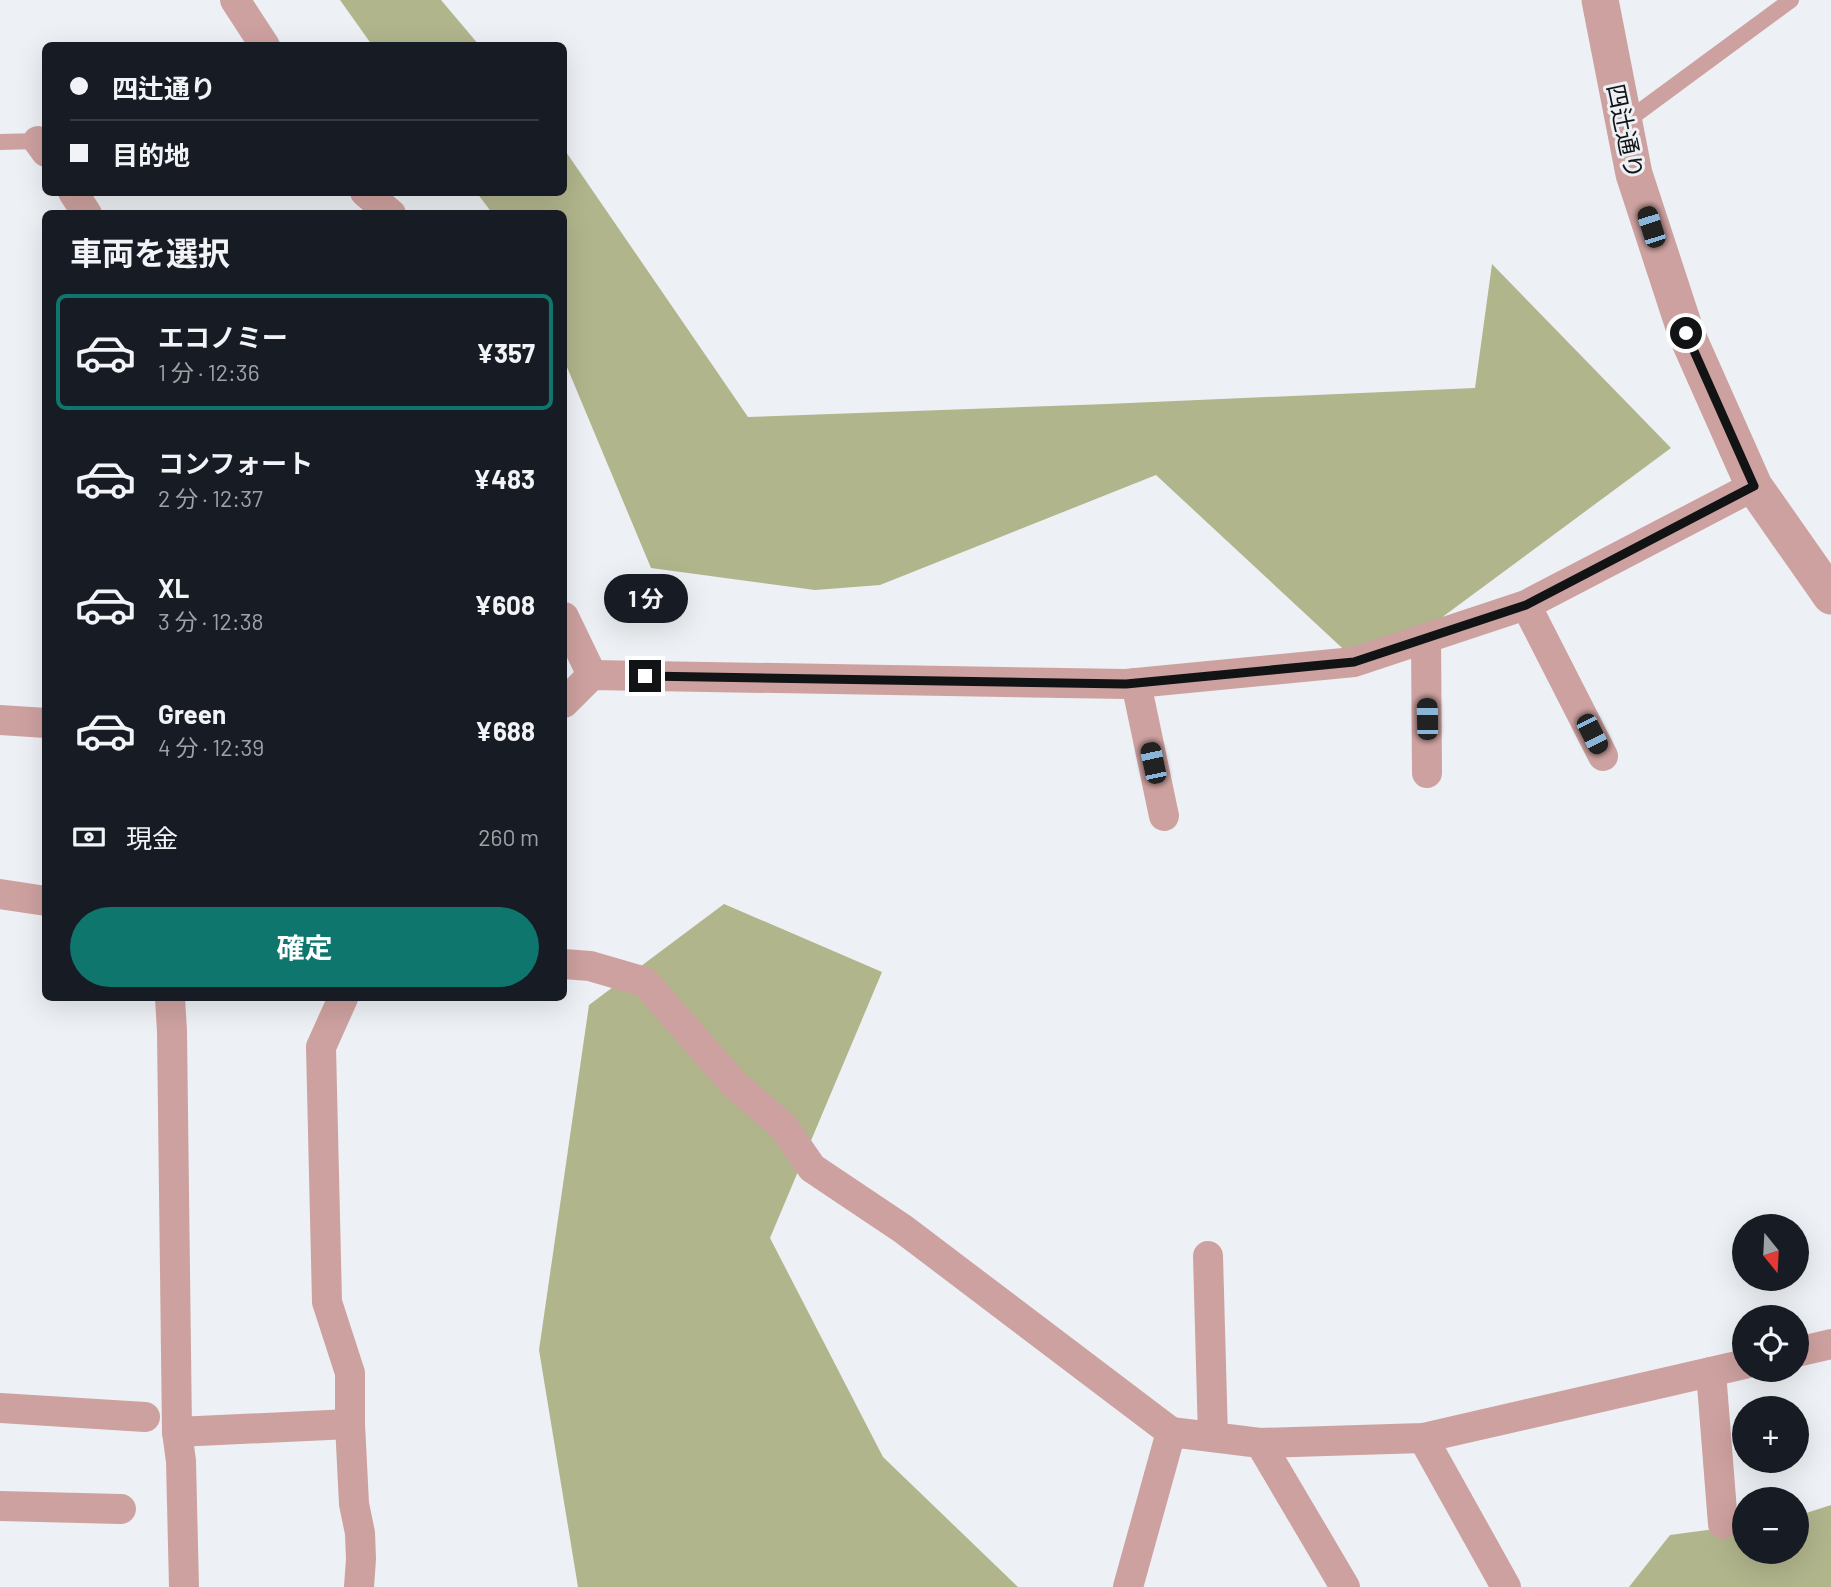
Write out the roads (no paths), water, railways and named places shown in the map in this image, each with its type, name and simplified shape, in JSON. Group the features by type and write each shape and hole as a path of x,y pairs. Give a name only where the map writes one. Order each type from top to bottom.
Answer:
{"street":[{"path":"235,0 262,42"},
{"name":"四辻通り","path":"1600,0 1634,174 1686,333 1754,486 1831,596"},
{"path":"370,196 386,210"},
{"path":"567,700 592,675 1136,683 1354,662 1526,605 1754,486"},
{"path":"1526,605 1603,756"},
{"path":"567,623 592,675"},
{"path":"1426,638 1427,773"},
{"path":"1136,683 1164,816"},
{"path":"0,720 42,723"},
{"path":"0,894 42,900"},
{"path":"567,964 590,966 645,982 734,1084 783,1126 813,1168 903,1229 1171,1432 1260,1443 1423,1438 1732,1367"},
{"path":"170,1001 177,1432 181,1461 184,1587"},
{"path":"342,1001 321,1047 327,1302 350,1373 354,1504 362,1559 359,1587"},
{"path":"1208,1256 1213,1437"},
{"path":"1809,1349 1831,1344"},
{"path":"1711,1372 1723,1524"},
{"path":"0,1408 145,1417"},
{"path":"177,1432 350,1424"},
{"path":"1129,1587 1171,1432"},
{"path":"1423,1438 1506,1587"},
{"path":"1260,1443 1345,1587"},
{"path":"0,1506 121,1509"}],"lane":[{"path":"1624,122 1791,0"},
{"path":"0,142 42,146"}]}
